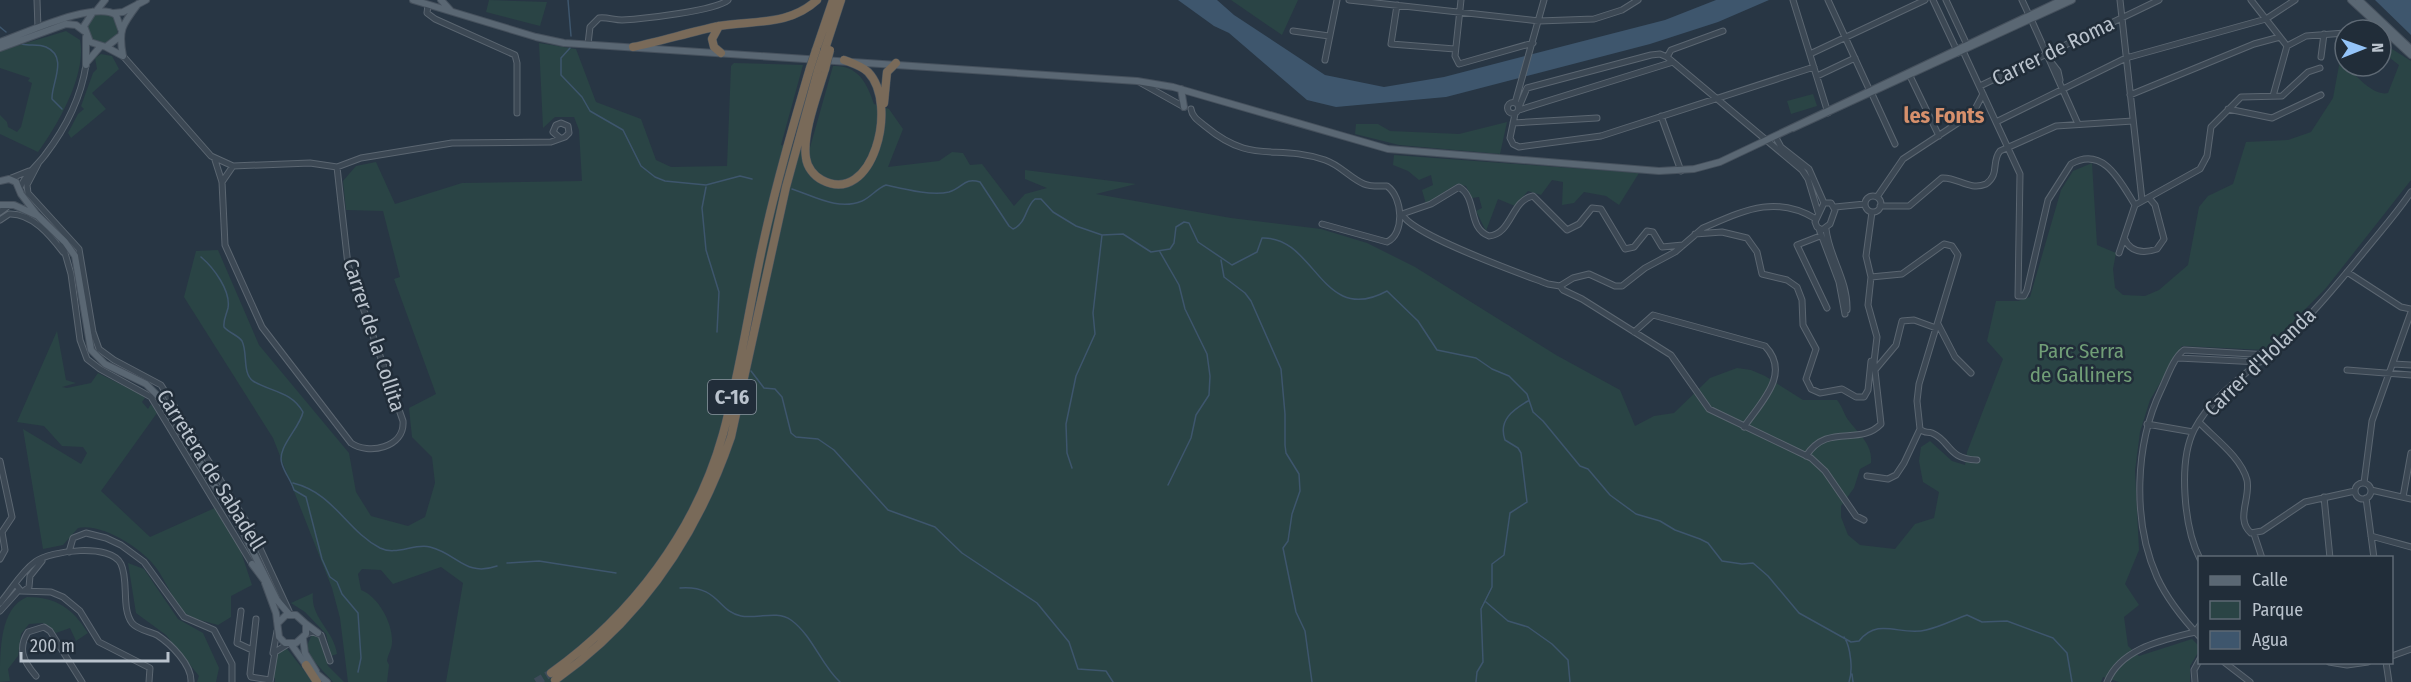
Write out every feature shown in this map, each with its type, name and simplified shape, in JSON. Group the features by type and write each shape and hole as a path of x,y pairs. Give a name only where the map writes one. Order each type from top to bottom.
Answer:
{"highway":[{"path":"633,47 719,26 789,17 817,0"},
{"name":"C-16","path":"818,69 816,50 832,0"},
{"name":"C-16","path":"553,676 594,639 642,588 672,547 703,488 722,435 778,182 827,49 841,0"},
{"path":"719,26 712,39 714,47 721,53"},
{"path":"844,60 865,69 873,79 881,102 882,120"},
{"path":"818,69 806,145 808,164 816,176 836,184 847,183 858,176 875,152 882,120 887,72 896,63"},
{"path":"306,665 318,679"}],"main road":[{"path":"86,65 86,20 106,0 119,20 121,29"},
{"path":"0,43 38,28 95,11 123,12 146,0"},
{"path":"413,0 428,2 451,12 544,39 588,44 1137,81 1181,89 1388,149 1601,168 1681,171 1710,166 2062,0"},
{"path":"441,0 451,12"},
{"path":"2030,17 2072,0"},
{"path":"2351,0 2370,18"},
{"path":"2359,0 2378,18"},
{"path":"123,57 119,37 121,29 138,4"},
{"path":"0,43 23,39 66,24 76,25 103,46 123,57"},
{"path":"2393,33 2411,49"},
{"path":"86,65 103,46 119,37"},
{"path":"2393,39 2411,55"},
{"path":"1870,92 1910,76 1962,49"},
{"path":"1181,89 1186,106"},
{"path":"1186,106 1196,94"},
{"path":"0,180 9,179 21,191 33,215"},
{"path":"21,191 7,206 33,215 60,237 76,260 86,337 91,350 105,364 142,382 157,393 243,530 277,600 291,614 300,616 318,633"},
{"path":"256,556 278,622 277,631 281,639 289,644 306,665"},
{"path":"252,564 264,580"},
{"path":"278,622 291,614"},
{"path":"306,624 305,653 318,679 327,682"},
{"path":"289,644 304,637"}],"street":[{"path":"37,0 38,28"},
{"path":"588,44 590,27 599,18 628,20 690,11 720,5 728,0"},
{"path":"1325,60 1337,0"},
{"path":"1349,0 1539,21 1594,19 1622,10 1638,0"},
{"path":"1461,0 1455,49 1455,60 1461,64 1532,46"},
{"path":"1544,0 1513,123 1511,142 1516,146 1525,147 1601,136 1814,67"},
{"path":"1793,0 1828,111"},
{"path":"1828,0 1896,144"},
{"path":"1810,54 1925,0"},
{"path":"1933,0 1962,49 2020,174 2017,294 2021,297 2025,294 2048,200 2071,164 2089,159 2108,165 2135,205"},
{"path":"1946,0 1962,49"},
{"path":"2022,0 2050,61 2058,71 2078,124"},
{"path":"2120,0 2142,200"},
{"name":"Carrer de Roma","path":"1980,86 2159,0"},
{"path":"2251,0 2287,46"},
{"path":"1996,122 2126,58 2266,19 2293,0"},
{"path":"428,2 427,13 435,19 515,56 518,63 517,113"},
{"path":"1397,5 1391,44 1455,49"},
{"path":"1293,31 1329,36"},
{"path":"1667,56 1671,50 1724,32"},
{"path":"2321,57 2324,34"},
{"path":"2273,96 2287,46 2306,36 2333,34"},
{"path":"2130,95 2254,44 2280,37"},
{"path":"1517,108 1527,88 1651,55 1667,56 1806,175 1818,212"},
{"path":"123,57 215,160 233,166 310,164 337,167 361,158 452,144 551,142 569,133 566,124 558,123 554,132 542,141"},
{"path":"1817,76 1855,58"},
{"path":"1517,108 1673,62"},
{"path":"9,179 31,170 38,164 68,118 80,89 86,65"},
{"path":"2119,253 2135,205 2142,200 2150,199 2200,169 2207,156 2211,127 2241,97 2282,96 2308,72 2320,68"},
{"path":"1910,76 1939,136"},
{"path":"1137,81 1186,106 1204,125 1238,148 1263,153 1299,152 1332,163 1366,185 1387,186 1396,196 1402,214 1410,222 1471,255 1548,284 1560,286 1675,359 1709,409 1806,456 1825,471 1849,507 1864,520"},
{"path":"1877,197 1903,159 1973,113 1983,94"},
{"path":"2228,110 2272,118 2321,95"},
{"path":"1661,116 1681,171"},
{"path":"1513,123 1597,118"},
{"path":"1806,456 1814,445 1825,437 1860,434 1880,427 1882,414 1874,360 1877,337 1868,305 1871,277 1866,256 1872,212 1881,206 1909,206 1942,178 1954,179 1971,187 1986,184 1996,172 1997,154 2007,146 2052,127 2133,121"},
{"path":"554,132 560,138"},
{"path":"1775,136 1781,147 1809,169 1824,203"},
{"name":"Carrer de la Collita","path":"215,160 222,182 225,245 262,327 351,443 360,450 371,450 394,442 403,426 348,265 337,167"},
{"name":"Carretera de Sabadell","path":"38,164 27,184 28,193 70,236 82,259 96,344 108,357 161,385 251,529 291,614"},
{"path":"222,182 233,166"},
{"path":"21,191 31,170"},
{"path":"1402,214 1431,204 1459,187 1468,196 1477,227 1489,236 1502,231 1522,201 1533,196 1567,230 1579,224 1592,208 1601,209 1625,249 1634,247 1647,231 1653,232 1662,247 1683,245"},
{"name":"Carrer d'Holanda","path":"2198,557 2191,541 2185,507 2189,448 2193,432 2217,399 2299,327 2347,273 2411,192"},
{"path":"1865,204 1870,196 1877,197"},
{"path":"1877,197 1881,206"},
{"path":"2124,238 2129,247 2141,252 2153,250 2162,244 2163,232 2154,202 2150,199"},
{"path":"1824,203 1831,203 1835,207 1865,204"},
{"path":"1824,203 1816,219 1820,236 1839,282 1845,314 1846,293 1828,244 1826,229 1835,207"},
{"path":"1865,204 1872,212"},
{"path":"0,212 7,206"},
{"path":"1560,286 1573,278 1589,274 1615,286 1622,286 1683,245 1695,234 1718,222 1764,206 1780,206 1816,219"},
{"name":"Carretera de Sabadell","path":"0,220 13,214 33,215 55,221"},
{"path":"1322,224 1387,242 1393,238 1402,214"},
{"path":"33,215 66,256"},
{"path":"1819,229 1826,229"},
{"path":"1695,234 1722,232 1747,238 1757,252 1762,274 1787,280 1797,288 1802,300 1803,325 1816,349 1806,379 1811,389 1820,393 1842,388 1856,397 1864,397 1868,390 1871,361 1874,360"},
{"path":"1820,236 1797,245 1827,308"},
{"name":"Carretera de Sabadell","path":"60,237 66,256 80,340 87,358 100,369 151,397 252,564"},
{"path":"1867,476 1888,479 1896,475 1920,429 1918,391 1958,258 1952,246 1942,245 1899,276 1871,277"},
{"path":"2347,273 2411,311 2370,429 2364,483"},
{"path":"2017,274 2030,275"},
{"path":"1634,332 1653,315 1765,346 1776,367 1774,383 1744,427"},
{"path":"1875,370 1896,345 1902,321 1914,320 1937,326 1955,357 1971,373"},
{"path":"2107,682 2113,668 2138,650 2197,635 2160,584 2150,554 2141,498 2147,424 2177,359 2180,353 2188,349 2269,355"},
{"path":"2177,359 2180,357 2260,362"},
{"path":"2393,364 2411,365"},
{"path":"2347,370 2411,375"},
{"path":"2199,422 2244,473 2248,494 2244,523 2248,531 2254,534 2261,556"},
{"path":"2147,424 2193,432"},
{"path":"1920,429 1924,433 1933,434 1957,456 1977,460"},
{"path":"2403,497 2411,453"},
{"path":"0,461 12,517 2,532 5,550 0,559"},
{"path":"2364,483 2371,490 2411,499"},
{"path":"2364,483 2359,484 2355,491 2357,497 2366,498"},
{"path":"2371,490 2366,498 2374,556"},
{"path":"2254,534 2305,502 2355,491"},
{"path":"2324,497 2330,556"},
{"path":"69,552 73,538 86,533 113,541 136,556 150,569 184,617 214,630 232,664 232,682"},
{"path":"2371,536 2411,547"},
{"path":"0,611 20,589 22,577 30,566 45,557 69,552 100,551 116,558 121,565 130,620 138,628 156,635 169,645 187,666 190,682"},
{"path":"0,603 29,582 45,557"},
{"path":"22,577 45,592 72,602 99,642 145,663 150,668 149,682"},
{"path":"20,589 45,592"},
{"path":"241,611 237,643 252,650"},
{"path":"256,619 251,677 270,681 277,631"},
{"path":"36,676 24,659 22,645 28,632 44,627 50,631 82,682"},
{"path":"304,637 318,633 323,639 330,661"},
{"path":"273,662 277,649 289,644"},
{"path":"2393,655 2411,649"},
{"path":"2195,682 2194,669 2198,660"},
{"path":"2225,664 2250,682"},
{"path":"2386,664 2389,682"}],"green space":[{"path":"489,0 547,2 540,26 486,12"},
{"path":"1231,0 1298,0 1282,35"},
{"path":"103,13 109,14 117,22 117,34 109,42 103,43 97,42 89,34 88,28 89,22 97,14"},
{"path":"66,31 80,40 79,68 62,114 38,152 0,134 0,115 7,122 8,127 17,132 21,127 32,83 28,81 30,78 0,68 0,51"},
{"name":"Parc Serra de Galliners","path":"539,43 576,49 596,102 641,119 656,160 671,167 727,166 731,66 734,63 803,65 781,145 809,151 833,66 842,66 855,72 865,82 874,104 889,109 903,129 888,167 939,161 952,152 963,153 970,165 982,164 1014,206 1025,194 1047,188 1025,179 1025,170 1136,184 1096,194 1231,218 1321,229 1367,243 1415,267 1556,355 1620,390 1635,426 1654,416 1674,413 1710,378 1737,368 1751,370 1765,376 1803,400 1837,400 1847,419 1865,440 1871,457 1871,463 1860,469 1854,488 1841,506 1841,517 1848,535 1860,545 1895,549 1915,524 1934,518 1939,492 1923,482 1919,461 1921,447 1930,441 1952,461 1965,465 1967,452 2003,359 1987,341 1996,301 2018,301 2030,297 2061,190 2073,171 2092,163 2097,245 2116,253 2113,269 2115,288 2123,295 2145,296 2159,290 2188,265 2199,207 2208,196 2233,184 2246,142 2288,140 2311,132 2333,98 2337,78 2359,78 2375,91 2388,93 2399,65 2393,60 2393,50 2411,61 2411,180 2326,288 2265,350 2182,346 2150,400 2140,432 2135,471 2139,550 2125,584 2139,605 2124,617 2128,646 2139,656 2192,639 2198,645 2198,653 2190,666 2190,682 2119,682 2103,677 2101,682 446,682 463,583 441,567 393,584 381,570 362,569 358,574 361,590 374,599 384,612 392,635 392,645 387,661 389,665 387,682 348,682 340,618 332,588 273,438 184,297 196,251 218,250 259,345 349,453 356,492 371,516 408,526 425,517 435,483 432,457 412,437 409,408 436,394 394,279 400,277 383,211 346,210 343,181 356,166 376,162 395,204 462,183 582,181 579,130 574,117 555,117 543,128"},
{"path":"101,54 112,56 119,69 92,93 106,109 71,138 68,133 78,114 84,109 81,106 93,73 97,69 95,58"},
{"path":"1813,94 1817,106 1791,114 1787,101"},
{"path":"1507,122 1500,154 1399,145 1355,134 1356,124 1378,124 1390,131 1459,134"},
{"path":"1394,155 1639,173 1619,205 1606,196 1584,192 1574,203 1562,205 1563,182 1552,180 1541,195 1528,191 1515,206 1498,199 1486,231 1476,211 1482,208 1479,197 1472,198 1466,186 1457,184 1426,204 1422,190 1433,185 1431,175 1419,180 1408,171 1393,165"},
{"path":"57,331 66,380 76,383 62,387 91,383 98,373 142,395 145,398 142,402 148,409 151,404 157,413 101,491 150,537 217,507 241,552 252,585 231,596 231,617 218,625 188,615 171,594 150,561 132,545 110,533 88,527 78,528 63,545 43,549 23,429 81,464 87,453 83,447 62,446 44,426 17,422"},
{"path":"128,563 144,569 178,619 203,633 219,668 216,682 197,682 199,676 166,635 136,613"},
{"path":"313,593 315,610 332,638 337,654 331,656 326,634 305,612 291,603"},
{"path":"27,597 47,599 63,606 76,617 88,633 76,641 70,628 56,633 43,623 29,624 21,634 18,656 8,669 10,681 0,682 3,631 11,610"},
{"path":"312,634 319,637 328,666 344,682 333,682 312,659 307,646"},
{"path":"284,647 313,682 275,682 273,678 277,651"}],"water":[{"path":"1178,0 1217,0 1234,15 1325,75 1384,87 1444,77 1665,20 1716,0 1769,0 1718,22 1650,44 1446,97 1336,107 1307,100 1229,33 1214,26"},
{"path":"2375,0 2411,0 2411,35"}],"waterway":[{"path":"568,0 571,36"},
{"path":"0,27 6,32"},
{"path":"22,44 46,47 53,51 58,64 52,99 62,109"},
{"path":"570,48 561,58 561,75 582,97 590,111 623,130 641,166 655,177 665,181 706,185 740,176 752,179"},
{"path":"792,189 826,201 853,204 862,201 886,185 918,192 942,193 975,181 980,182 1013,229 1021,223 1035,199 1041,199 1053,212 1076,226 1102,235 1123,234 1151,252 1170,249 1174,243 1176,227 1184,222 1189,223 1198,242 1232,265 1257,252 1262,238 1280,241 1295,250 1333,290 1347,298 1365,299 1387,291 1418,321 1437,350 1476,358 1492,369 1509,376 1527,394 1533,412 1580,466 1588,469 1610,495 1636,514 1660,521 1675,530 1708,543 1722,561 1753,563 1768,576 1799,613 1851,642 1859,641 1874,630 1882,628 1908,631 1926,630 1967,615 1982,622 2007,621 2053,638 2067,653 2072,682"},
{"path":"706,187 702,208 706,250 719,292 717,332"},
{"path":"1072,468 1067,453 1066,424 1076,376 1095,334 1093,313 1102,235"},
{"path":"1160,252 1179,285 1185,309 1207,354 1210,376 1209,395 1196,415 1191,438 1168,485"},
{"path":"201,257 216,273 227,294 228,308 224,327 242,341 247,373 253,381 293,400 303,412 282,451 282,464 294,490 306,497 322,559 330,577 337,582 342,594 358,613 361,658 358,672"},
{"path":"1221,260 1224,277 1245,293 1251,301 1281,369 1286,453 1299,474 1300,491 1292,514 1288,541 1283,548 1296,612 1305,631 1312,682"},
{"path":"751,371 764,388 775,389 782,397 791,433 796,437 818,439 834,450 888,510 935,527 962,553 1037,603 1069,642 1078,669 1106,671 1113,682"},
{"path":"1476,682 1477,672 1483,662 1481,609 1492,587 1492,564 1504,555 1510,513 1527,502 1521,453 1518,448 1505,440 1503,433 1505,421 1512,412 1528,401"},
{"path":"293,483 307,488 330,503 358,532 380,548 392,551 424,546 440,550 469,567 486,569 497,566"},
{"path":"507,563 539,561 616,573"},
{"path":"680,588 693,588 710,594 733,614 747,617 773,615 791,620 805,634 840,682"},
{"path":"1486,602 1508,621 1528,627 1552,644 1568,660 1570,682"},
{"path":"1844,637 1851,659 1849,682"},
{"path":"1852,674 1853,682"}],"tunnel":[{"path":"536,682 551,673"}],"district":[{"name":"les Fonts","path":"1944,115"}]}
